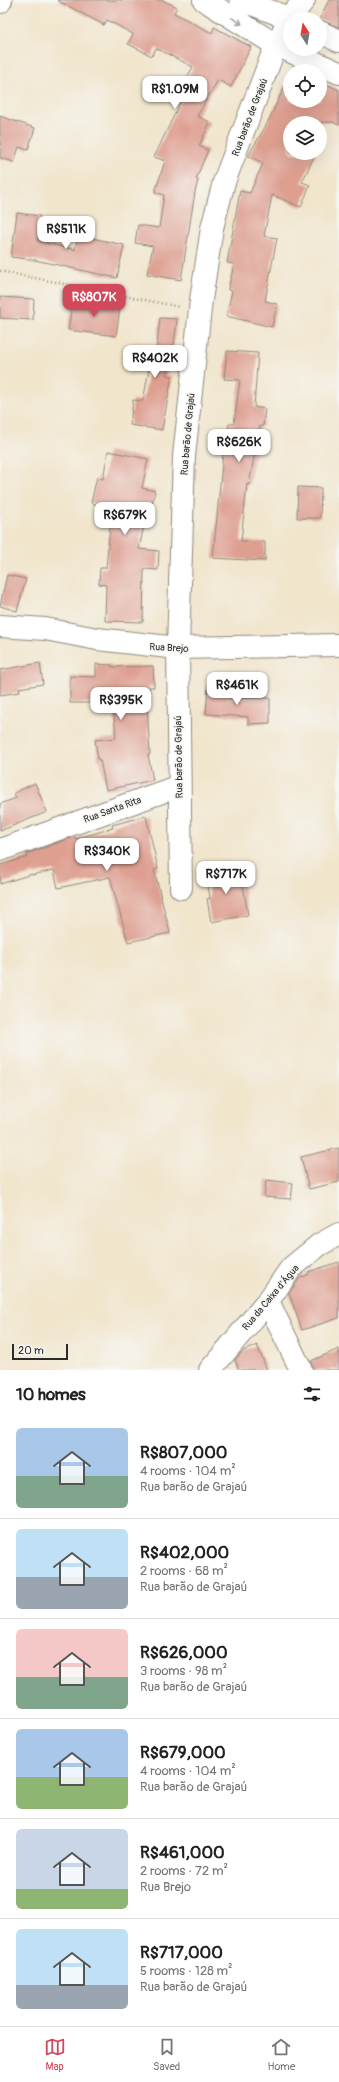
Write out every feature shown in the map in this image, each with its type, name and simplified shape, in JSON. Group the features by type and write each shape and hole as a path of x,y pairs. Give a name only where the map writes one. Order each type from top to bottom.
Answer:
{"street":[{"path":"204,0 276,45 339,73"},
{"path":"241,0 283,16"},
{"name":"Rua barão de Grajaú","path":"296,12 304,0"},
{"name":"Rua barão de Grajaú","path":"181,888 178,786 178,648 184,456 200,311 212,228 224,182 276,45 283,33"},
{"path":"327,35 339,41"},
{"name":"Rua Brejo","path":"0,626 32,628 97,640 178,648 339,645"},
{"name":"Rua Santa Rita","path":"0,850 178,786"},
{"name":"Rua da Caixa d'Água","path":"210,1370 268,1301 291,1268 319,1245 339,1234"},
{"path":"268,1301 301,1370"}],"path":[{"path":"0,271 200,311"}],"building":[{"path":"57,0 162,0 177,7 174,13 212,33 214,27 251,47 231,87 218,80 197,116 210,122 199,146 208,150 196,179 198,180 181,280 147,274 153,246 135,243 138,225 159,228 164,195 155,192 165,161 154,157 182,99 176,96 193,67 156,48 152,56 128,44 133,34 107,20 104,25"},
{"path":"329,0 339,0 339,27 327,23 327,12 323,12"},
{"path":"327,84 339,90 339,125 332,122 327,122 327,116 283,116 283,160 313,160 302,182 310,185 301,207 272,195 264,236 277,238 265,301 277,304 272,327 226,316 232,291 228,290 234,264 227,263 240,191 250,193 263,163 248,156 267,124 283,90 283,108 327,108"},
{"path":"0,116 35,128 28,150 19,147 14,162 0,158"},
{"path":"17,213 40,216 37,241 75,250 78,235 124,245 117,278 35,260 11,257"},
{"path":"0,297 34,299 33,320 0,318"},
{"path":"73,300 120,308 116,336 68,330"},
{"path":"160,318 177,319 174,345 172,345 166,375 172,376 162,430 130,425 133,400 143,401 149,370 135,368 138,350 156,353"},
{"path":"227,351 258,353 254,407 265,409 263,426 260,426 249,485 247,484 241,541 265,542 265,561 213,558 224,443 226,443 229,424 234,424 240,380 224,379"},
{"path":"108,451 148,459 142,488 155,491 149,517 146,516 139,549 159,551 158,570 144,569 143,622 105,621 106,585 99,584 100,568 106,568 110,526 114,509 91,503 97,477 103,479"},
{"path":"298,487 321,488 320,518 297,518"},
{"path":"7,575 26,579 17,611 0,606"},
{"path":"40,663 43,684 19,688 20,692 0,695 0,670"},
{"path":"96,664 112,665 112,667 153,666 154,687 149,687 150,705 147,705 150,754 148,755 153,780 106,790 100,760 98,760 95,740 116,738 113,703 70,703 70,676 96,677"},
{"path":"208,685 228,686 227,699 270,698 270,723 248,724 248,717 206,714"},
{"path":"35,783 47,812 0,831 0,804 16,798 14,793"},
{"path":"146,816 158,869 154,870 170,933 128,942 110,877 58,888 54,870 32,874 0,884 0,865 28,857 27,854 71,838 75,837 75,839 113,828 112,825"},
{"path":"240,868 248,915 211,922 207,899 210,898 206,874"},
{"path":"339,1148 339,1182 309,1189 301,1157"},
{"path":"266,1180 293,1183 291,1199 264,1197"},
{"path":"339,1262 339,1318 302,1330 289,1293 300,1278 309,1274 308,1272"},
{"path":"257,1345 267,1370 239,1370 235,1360 243,1351"},
{"path":"339,1349 339,1370 313,1370 311,1361"}]}
